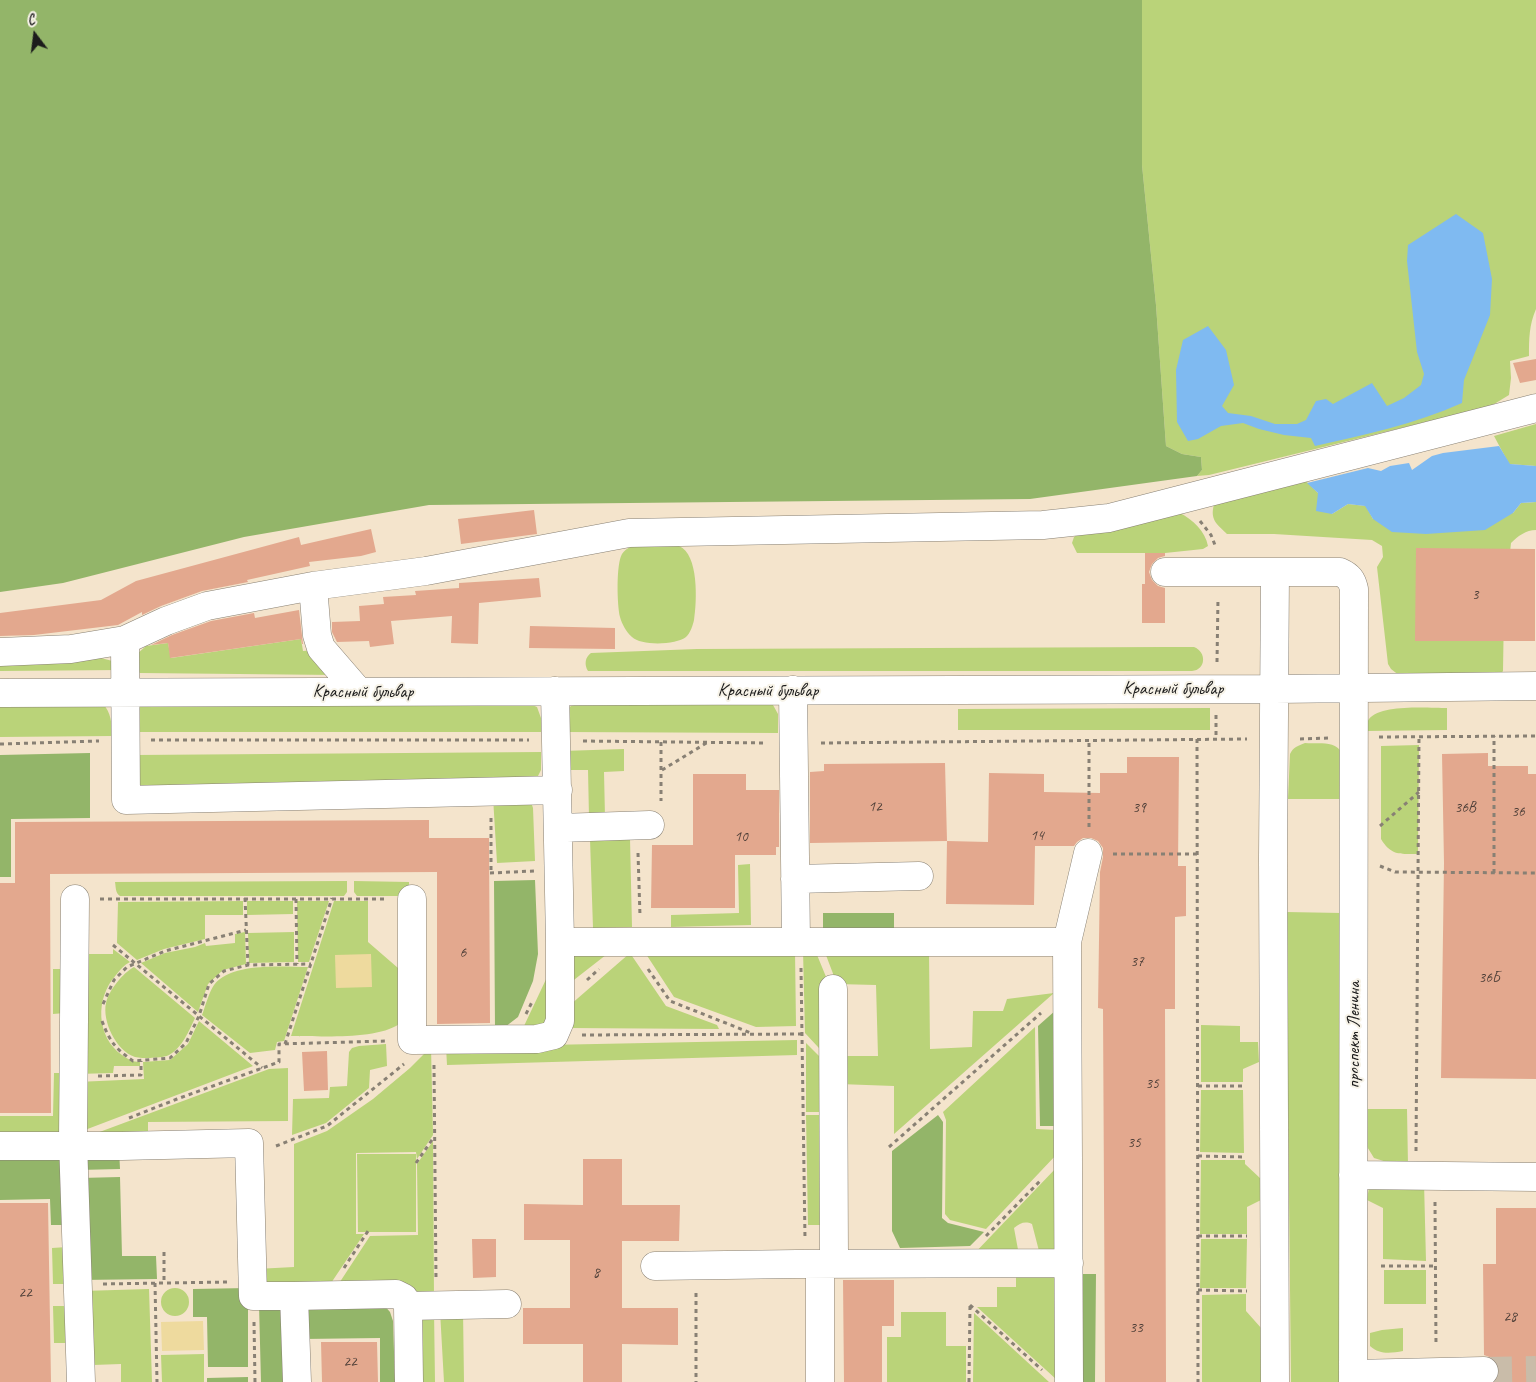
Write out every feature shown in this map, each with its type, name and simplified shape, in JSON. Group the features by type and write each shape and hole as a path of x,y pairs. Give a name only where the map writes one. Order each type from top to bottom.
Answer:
{"street":[{"path":"0,652 71,649 125,640 166,621 207,606 313,586 426,571 630,533 1043,525 1109,518 1536,408"},
{"name":"проспект Ленина","path":"1165,572 1340,572 1347,575 1354,589 1353,1378"},
{"path":"1275,1382 1273,868 1276,572"},
{"path":"313,586 317,635 321,648 359,692"},
{"path":"125,640 126,800 558,790"},
{"name":"Красный бульвар","path":"0,693 1275,689 1536,686"},
{"path":"793,690 795,879 798,942"},
{"path":"412,899 423,1040 537,1038 554,1035 560,1021 561,1003 555,691"},
{"path":"559,828 644,825"},
{"path":"1059,1379 1069,1263 1067,942 1088,854"},
{"path":"795,879 919,876"},
{"path":"74,899 73,1146 81,1382"},
{"path":"560,942 1067,942"},
{"path":"820,1382 820,1264 833,989"},
{"path":"0,1146 249,1142 253,1289 294,1296 396,1294 404,1298 408,1306 409,1382"},
{"path":"1353,1175 1536,1177"},
{"path":"655,1266 1069,1263"},
{"path":"294,1296 297,1382"},
{"path":"408,1306 436,1307 507,1304"},
{"path":"1353,1378 1437,1372 1484,1371"}],"path":[{"path":"1192,497 1195,510 1211,535 1218,556 1217,667"},
{"path":"1216,714 1216,740"},
{"path":"1494,736 1494,873"},
{"path":"1373,737 1536,736"},
{"path":"1420,737 1418,872 1425,1176 1436,1266 1437,1372"},
{"path":"1298,739 1333,738"},
{"path":"1197,739 1198,1382"},
{"path":"0,744 126,740 557,740 793,743 1252,739"},
{"path":"1089,740 1088,854 1198,854"},
{"path":"661,742 662,825 644,825 636,942 670,1001 754,1034"},
{"path":"661,770 708,742"},
{"path":"490,792 490,872 559,869"},
{"path":"1376,829 1419,792"},
{"path":"1418,872 1536,873"},
{"path":"245,898 248,964"},
{"path":"296,898 296,964"},
{"path":"285,1044 332,898"},
{"path":"74,899 412,899"},
{"path":"102,1011 103,1002 114,980 135,963 165,951 246,930"},
{"path":"561,1003 636,942"},
{"path":"798,942 802,1033 820,1264"},
{"path":"113,945 262,1068"},
{"path":"102,1021 109,1039 120,1052 133,1061 170,1058 186,1043 199,1016 210,984 224,971 248,964 311,964"},
{"path":"889,1147 1068,990"},
{"path":"554,1035 802,1033"},
{"path":"125,1120 279,1062 279,1044 423,1040"},
{"path":"423,1040 434,1136 436,1307"},
{"path":"250,1158 327,1126 423,1040"},
{"path":"73,1077 141,1075 141,1061"},
{"path":"1198,1086 1245,1086"},
{"path":"416,1164 434,1136"},
{"path":"959,1263 1068,1152"},
{"path":"1198,1156 1246,1157"},
{"path":"325,1295 368,1232"},
{"path":"1198,1236 1247,1236"},
{"path":"164,1252 164,1283"},
{"path":"696,1265 696,1382"},
{"path":"1381,1266 1436,1266"},
{"path":"154,1283 157,1382"},
{"path":"78,1285 164,1283 253,1289 255,1382"},
{"path":"1198,1290 1247,1291"},
{"path":"969,1382 970,1305 1059,1379"}],"green space":[{"path":"0,0 1142,0 1142,165 1156,305 1166,446 1182,454 1201,457 1202,470 1197,476 1030,499 429,505 244,537 63,583 0,592"},
{"path":"1142,0 1536,0 1536,309 1529,338 1529,356 1510,361 1509,395 1491,406 1209,475 1197,476 1202,470 1201,457 1182,454 1166,446 1156,305 1142,165"},
{"path":"1536,424 1536,466 1509,464 1494,436"},
{"path":"1304,479 1318,493 1332,514 1348,504 1366,506 1373,519 1513,513 1521,503 1536,502 1536,530 1522,534 1511,543 1504,609 1503,671 1500,675 1400,676 1391,669 1388,664 1377,567 1383,557 1382,546 1372,540 1274,534 1227,534 1213,518 1214,504"},
{"path":"1180,513 1198,526 1208,546 1203,549 1165,553 1077,553 1072,543 1074,537 1080,533"},
{"path":"638,543 674,544 686,551 690,558 696,591 694,622 690,632 681,640 667,643 650,643 636,640 626,630 622,622 618,594 620,559 625,550"},
{"path":"301,639 303,651 316,650 336,675 140,673 135,670 137,654 146,646 168,643 171,658"},
{"path":"1194,647 1201,653 1203,660 1200,668 1192,671 588,671 586,664 586,659 591,653 697,649"},
{"path":"101,658 120,663 121,670 0,671 0,662"},
{"path":"0,701 103,704 108,711 112,736 0,737"},
{"path":"762,701 773,705 778,714 778,733 564,732 563,713 571,706 580,703"},
{"path":"525,702 537,707 541,718 541,732 134,732 138,705"},
{"path":"1210,708 1210,730 958,730 958,709"},
{"path":"1405,708 1447,708 1447,730 1366,731 1369,719 1375,714 1384,711"},
{"path":"1305,743 1331,744 1342,753 1343,799 1288,799 1290,754 1294,748"},
{"path":"1419,745 1418,854 1401,854 1389,849 1381,839 1381,746"},
{"path":"624,749 624,771 604,772 605,817 589,817 588,770 562,770 562,751"},
{"path":"541,752 541,770 537,778 150,789 139,785 135,755"},
{"path":"90,753 90,818 11,819 11,877 0,877 0,755"},
{"path":"493,797 530,799 533,808 535,861 497,863"},
{"path":"630,838 632,927 593,928 590,839"},
{"path":"750,864 751,925 671,927 671,915 739,913 738,865"},
{"path":"535,880 538,954 533,981 518,1017 505,1027 495,1029 494,881"},
{"path":"347,881 347,892 344,896 120,896 116,892 115,882"},
{"path":"354,881 409,882 409,890 405,896 357,896 354,892"},
{"path":"243,901 243,915 205,915 205,939 164,949 137,960 117,943 118,902"},
{"path":"247,901 293,901 293,914 247,915"},
{"path":"297,901 329,901 309,962 298,962"},
{"path":"334,901 368,901 368,942 398,968 401,974 399,1024 377,1033 363,1035 291,1036"},
{"path":"1286,912 1342,913 1341,1382 1291,1382"},
{"path":"823,913 894,913 894,929 823,929"},
{"path":"245,932 246,964 223,970 208,984 198,1012 141,963 165,953 205,943 206,946 235,943 235,934"},
{"path":"294,932 294,962 249,963 248,933"},
{"path":"113,949 130,962 116,975 104,995 101,1017 103,1028 113,1047 128,1059 140,1062 140,1066 114,1066 113,1073 77,1074 78,954 113,954"},
{"path":"803,950 815,950 831,989 831,1061 805,1033"},
{"path":"824,950 929,951 930,1049 972,1047 973,1011 1003,1011 1007,999 1054,993 894,1134 894,1086 839,1084 839,1056 878,1056 876,985 837,984"},
{"path":"611,951 570,983 569,952"},
{"path":"644,951 795,951 796,1026 756,1027 674,997"},
{"path":"630,953 666,1006 717,1025 719,1029 569,1028 570,1005"},
{"path":"557,956 553,1030 524,1026"},
{"path":"134,967 195,1018 181,1044 174,1052 167,1056 142,1058 128,1054 116,1042 108,1026 105,1010 110,993 125,973"},
{"path":"258,967 308,967 284,1041 277,1042 275,1050 250,1053 202,1015 214,985 233,972"},
{"path":"53,969 66,969 65,1013 53,1014"},
{"path":"1056,1010 1056,1126 1040,1126 1038,1026"},
{"path":"199,1021 253,1066 77,1133 77,1082 144,1079 143,1062 170,1060 188,1044"},
{"path":"1201,1025 1240,1026 1240,1042 1258,1042 1259,1062 1243,1069 1243,1082 1201,1082"},
{"path":"1035,1027 1036,1129 1056,1130 1057,1154 986,1229 950,1220 945,1214 946,1120 943,1112"},
{"path":"797,1040 797,1055 447,1065 446,1047"},
{"path":"806,1043 831,1068 830,1112 806,1112"},
{"path":"386,1044 387,1066 370,1070 369,1088 326,1123 292,1135 293,1099 329,1098 330,1087 347,1086 349,1052 352,1048"},
{"path":"431,1047 433,1135 417,1159 416,1152 356,1153 356,1234 364,1234 325,1292 257,1294 256,1269 294,1267 294,1144 327,1131 373,1099 410,1068"},
{"path":"288,1068 288,1121 148,1122 148,1142 78,1140 269,1069"},
{"path":"54,1073 70,1073 65,1135 0,1137 0,1116 53,1116"},
{"path":"1201,1090 1243,1090 1244,1153 1200,1152"},
{"path":"1365,1109 1407,1109 1408,1165 1390,1163 1374,1158 1366,1145"},
{"path":"806,1115 830,1115 831,1225 808,1225"},
{"path":"938,1115 943,1122 942,1218 948,1223 984,1232 970,1246 900,1248 892,1231 892,1151"},
{"path":"433,1141 434,1298 334,1291 370,1236 418,1235 417,1164"},
{"path":"119,1149 120,1169 78,1170 78,1150"},
{"path":"357,1154 416,1154 416,1232 358,1232"},
{"path":"71,1157 65,1225 51,1225 50,1199 0,1200 0,1158"},
{"path":"1201,1160 1245,1160 1245,1164 1261,1179 1261,1200 1247,1207 1247,1234 1200,1234"},
{"path":"1057,1167 1057,1251 1039,1251 1032,1224 1025,1223 1014,1228 1019,1255 971,1257"},
{"path":"120,1177 122,1256 156,1256 157,1279 81,1280 80,1178"},
{"path":"1424,1182 1426,1261 1383,1259 1383,1208 1367,1200 1369,1187"},
{"path":"1201,1239 1247,1239 1246,1288 1200,1288"},
{"path":"67,1247 68,1284 53,1284 52,1248"},
{"path":"1016,1267 1053,1271 1057,1280 1057,1380 977,1307 997,1307 997,1287 1016,1287"},
{"path":"1384,1270 1426,1270 1426,1304 1384,1304"},
{"path":"1076,1274 1096,1274 1095,1382 1075,1382"},
{"path":"175,1288 185,1292 189,1302 185,1312 175,1316 165,1312 161,1302 165,1292"},
{"path":"248,1288 248,1367 208,1367 207,1317 193,1317 193,1289"},
{"path":"149,1289 152,1382 121,1382 121,1364 93,1365 82,1291"},
{"path":"1246,1294 1246,1311 1262,1329 1261,1382 1202,1382 1202,1295"},
{"path":"303,1301 383,1304 390,1312 393,1321 395,1382 380,1382 380,1338 303,1339"},
{"path":"287,1303 289,1382 261,1382 259,1304"},
{"path":"53,1306 68,1306 69,1343 54,1343"},
{"path":"415,1310 434,1310 435,1382 418,1382"},
{"path":"463,1310 464,1382 444,1382 440,1311"},
{"path":"901,1312 946,1312 946,1346 966,1346 966,1382 887,1382 887,1337 901,1337"},
{"path":"974,1313 1049,1382 973,1382"},
{"path":"1403,1328 1403,1351 1382,1352 1370,1346 1370,1333"},
{"path":"204,1354 204,1382 162,1382 161,1355"},
{"path":"248,1377 248,1382 207,1382 207,1378"}],"sand":[{"path":"371,954 372,987 336,988 335,955"},
{"path":"203,1321 204,1350 162,1351 161,1322"}],"water":[{"path":"1456,214 1483,233 1492,279 1490,315 1464,380 1462,403 1408,423 1315,446 1311,438 1284,435 1243,423 1221,426 1198,439 1188,441 1177,422 1176,370 1183,340 1208,326 1226,350 1234,385 1222,406 1228,413 1251,416 1275,424 1297,424 1306,420 1316,401 1326,399 1333,404 1372,383 1387,406 1404,398 1421,385 1424,374 1417,352 1407,261 1408,245"},
{"path":"1499,446 1510,464 1536,466 1536,502 1521,503 1513,513 1485,530 1426,534 1392,532 1373,519 1365,506 1348,504 1332,514 1316,511 1318,493 1307,483 1368,468 1381,471 1390,466 1409,463 1412,470 1432,456"}],"building":[{"path":"1536,359 1536,380 1520,383 1513,363"},
{"path":"534,510 537,534 461,544 458,519"},
{"path":"371,529 376,552 361,556 309,562 310,566 247,580 248,582 202,591 142,615 142,612 118,625 34,635 0,636 0,613 101,600 136,581 299,537 301,545"},
{"path":"1416,548 1535,549 1535,641 1415,641"},
{"path":"1145,553 1165,553 1165,556 1158,558 1152,564 1149,572 1152,580 1158,586 1165,588 1165,623 1142,623 1142,584 1145,584"},
{"path":"539,578 541,597 479,603 478,644 451,643 452,616 391,621 394,644 370,647 369,641 337,642 332,632 332,622 360,621 359,606 384,604 383,597 416,595 415,591 459,588 459,583"},
{"path":"299,610 303,644 301,639 170,658 168,643 151,645 211,621 254,613 255,618"},
{"path":"530,626 615,628 615,649 529,648"},
{"path":"1488,753 1488,766 1528,766 1528,774 1536,774 1536,1079 1441,1078 1444,863 1442,754"},
{"path":"1127,757 1179,757 1178,866 1186,866 1186,916 1175,917 1175,1009 1165,1009 1166,1382 1105,1382 1103,1009 1098,1008 1100,872 1103,848 1098,841 1091,838 1083,838 1074,846 1035,846 1034,905 946,904 947,841 988,842 989,773 1044,774 1044,792 1100,793 1100,773 1127,773"},
{"path":"945,763 947,841 810,843 810,772 824,771 824,764"},
{"path":"693,774 746,774 746,790 779,790 779,847 776,847 776,855 735,855 735,908 651,908 652,845 693,845"},
{"path":"429,820 429,838 489,838 490,1023 437,1024 437,872 50,874 51,1113 0,1113 0,883 15,883 15,822"},
{"path":"327,1051 328,1090 304,1091 302,1052"},
{"path":"583,1159 622,1159 622,1205 680,1205 679,1241 622,1241 622,1308 678,1308 678,1345 622,1344 622,1382 583,1382 583,1344 523,1344 523,1308 570,1308 570,1240 524,1240 524,1204 583,1205"},
{"path":"0,1203 48,1203 51,1382 0,1382"},
{"path":"1496,1208 1536,1208 1536,1382 1494,1382 1498,1378 1500,1371 1498,1363 1484,1355 1483,1264 1496,1264"},
{"path":"472,1239 496,1239 496,1277 473,1278"},
{"path":"843,1280 894,1280 894,1326 882,1326 882,1382 844,1382"},
{"path":"321,1342 377,1342 378,1382 322,1382"}],"tunnel":[{"path":"1484,1371 1536,1370"}]}
